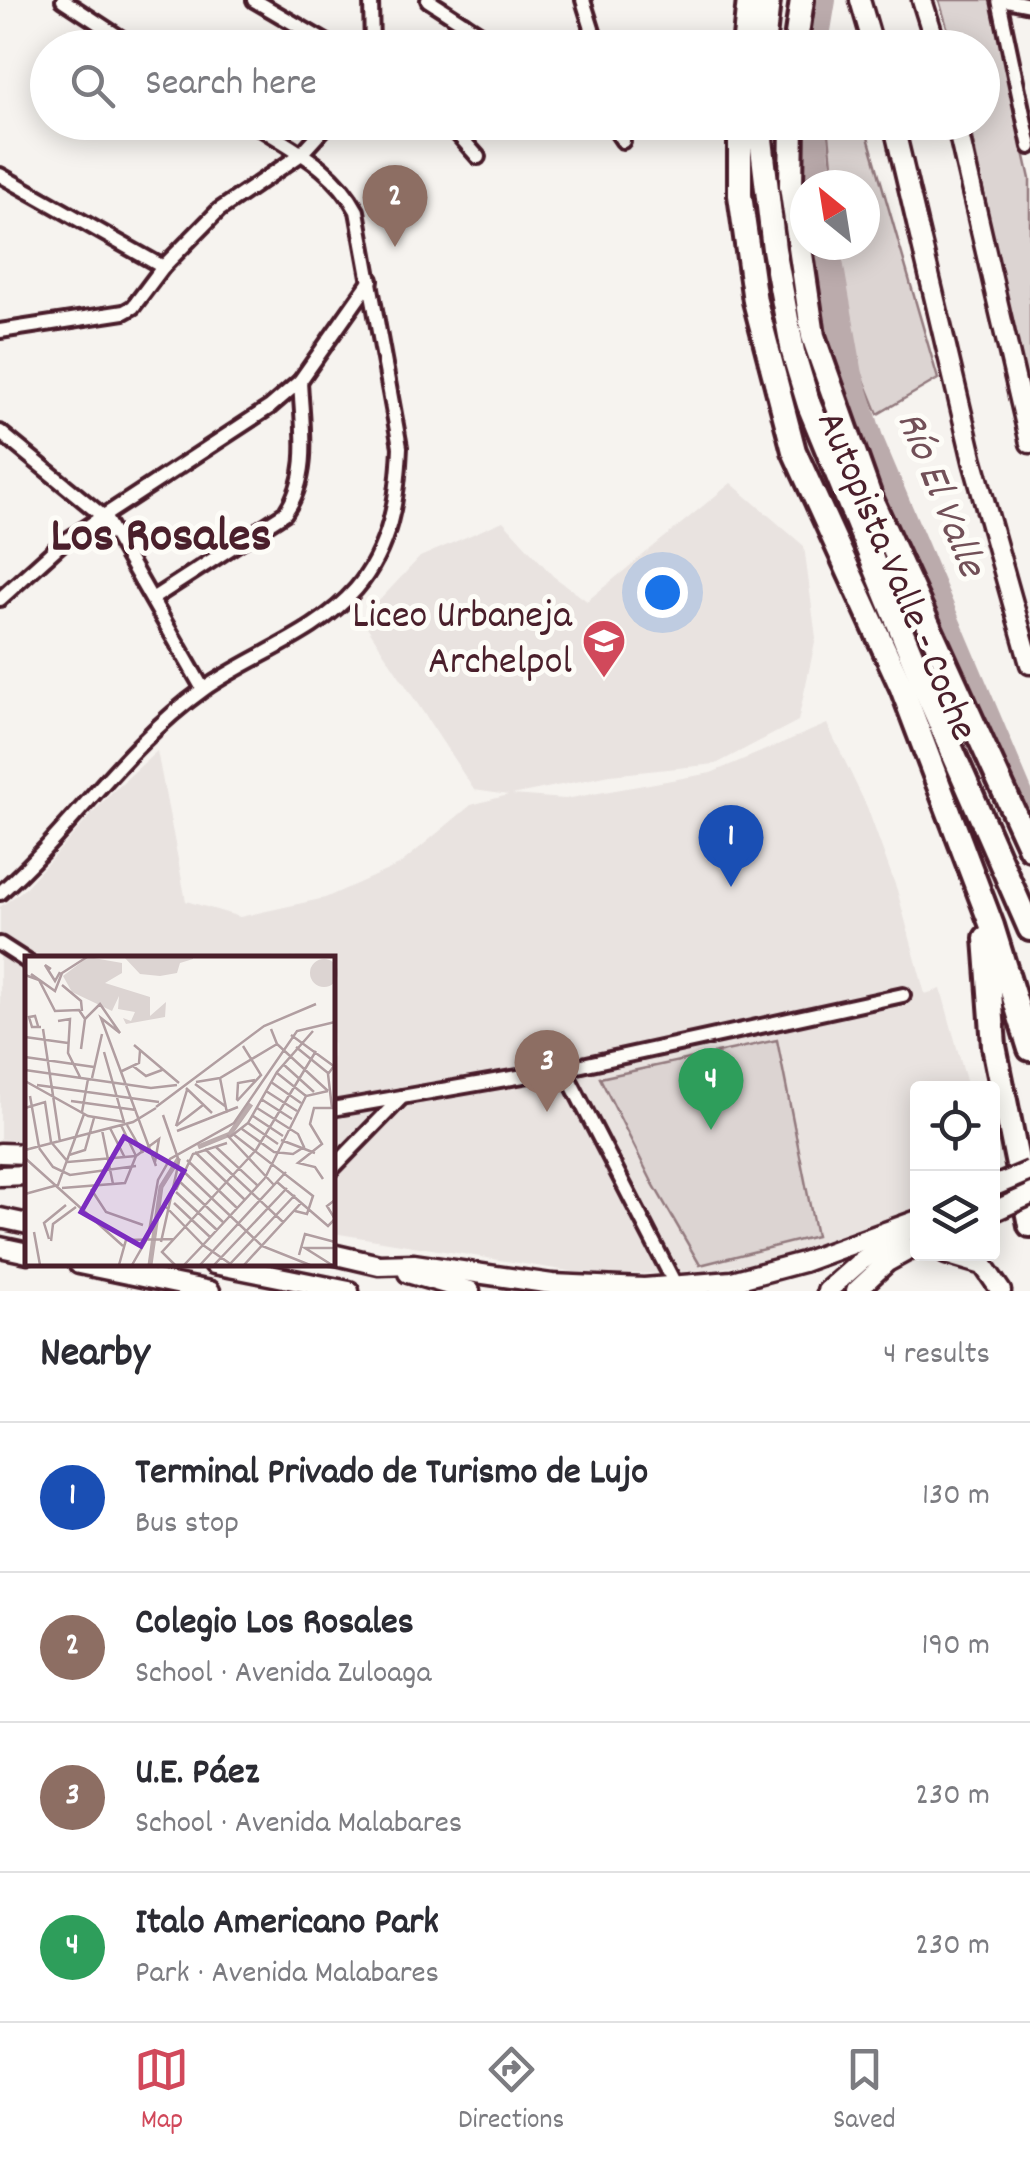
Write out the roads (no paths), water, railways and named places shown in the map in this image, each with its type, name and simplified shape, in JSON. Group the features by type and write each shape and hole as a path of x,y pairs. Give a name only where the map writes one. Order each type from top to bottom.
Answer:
{"highway":[{"path":"746,30 749,0"},
{"path":"765,30 768,0"},
{"path":"797,30 802,0"},
{"name":"Autopista Valle - Coche","path":"740,140 740,195 754,301 794,450 902,688 984,905 1030,1049"},
{"path":"761,140 774,249 794,352 809,405 1030,930"},
{"name":"Autopista Valle - Coche","path":"792,140 791,186 812,336 870,497 1030,848"},
{"path":"984,905 994,1046 1030,1225"}],"main road":[{"path":"860,0 869,30"},
{"path":"922,0 931,30"},
{"path":"897,140 943,339 1021,604 1030,664"},
{"path":"960,140 1030,442"},
{"path":"0,1153 25,1154"},
{"path":"1000,1184 1030,1171"},
{"path":"0,1176 25,1175"},
{"path":"1000,1208 1030,1195"},
{"path":"0,1218 25,1223"},
{"path":"379,1264 414,1264 566,1286 676,1286 732,1281 910,1225"},
{"path":"828,1291 861,1261 910,1227"},
{"path":"0,1247 25,1252"},
{"path":"856,1291 887,1262 910,1249"},
{"path":"335,1255 470,1291"},
{"path":"887,1262 910,1259"},
{"path":"968,1261 983,1265 1000,1291"},
{"path":"89,1266 209,1291"},
{"path":"230,1266 349,1291"},
{"path":"158,1291 186,1291"}],"street":[{"path":"63,0 109,30"},
{"path":"254,0 305,30"},
{"path":"371,0 372,30"},
{"path":"428,0 475,30"},
{"path":"583,0 592,30"},
{"path":"1030,6 1003,0 1030,146"},
{"path":"460,30 464,23"},
{"path":"0,893 32,864 126,757 204,690 325,616 355,590 379,554 392,520 400,447 357,211 345,188 330,172 278,140"},
{"path":"0,331 124,312 140,300 163,267 219,210 300,155 314,140"},
{"path":"463,140 478,157"},
{"path":"0,175 163,267"},
{"path":"0,599 61,544 270,407 300,381 371,280"},
{"path":"152,599 285,513 296,498 303,463 300,381"},
{"path":"0,432 105,518 204,690"},
{"path":"0,944 25,960"},
{"path":"335,1108 564,1069 904,995"},
{"path":"564,1069 676,1286"},
{"path":"335,1166 402,1097"}],"waterway":[{"name":"Río El Valle","path":"817,30 822,0"},
{"name":"Río El Valle","path":"814,140 817,170"},
{"name":"Río El Valle","path":"829,260 849,375 870,442 1030,821"}],"place":[{"name":"Colegio Los Rosales","path":"395,247"},
{"name":"Liceo Urbaneja Archelpol","path":"604,679"},
{"name":"Terminal Privado de Turismo de Lujo","path":"731,887"},
{"name":"U.E. Páez","path":"547,1112"},
{"name":"Italo Americano Park","path":"711,1130"}],"district":[{"name":"Los Rosales","path":"161,539"}]}
